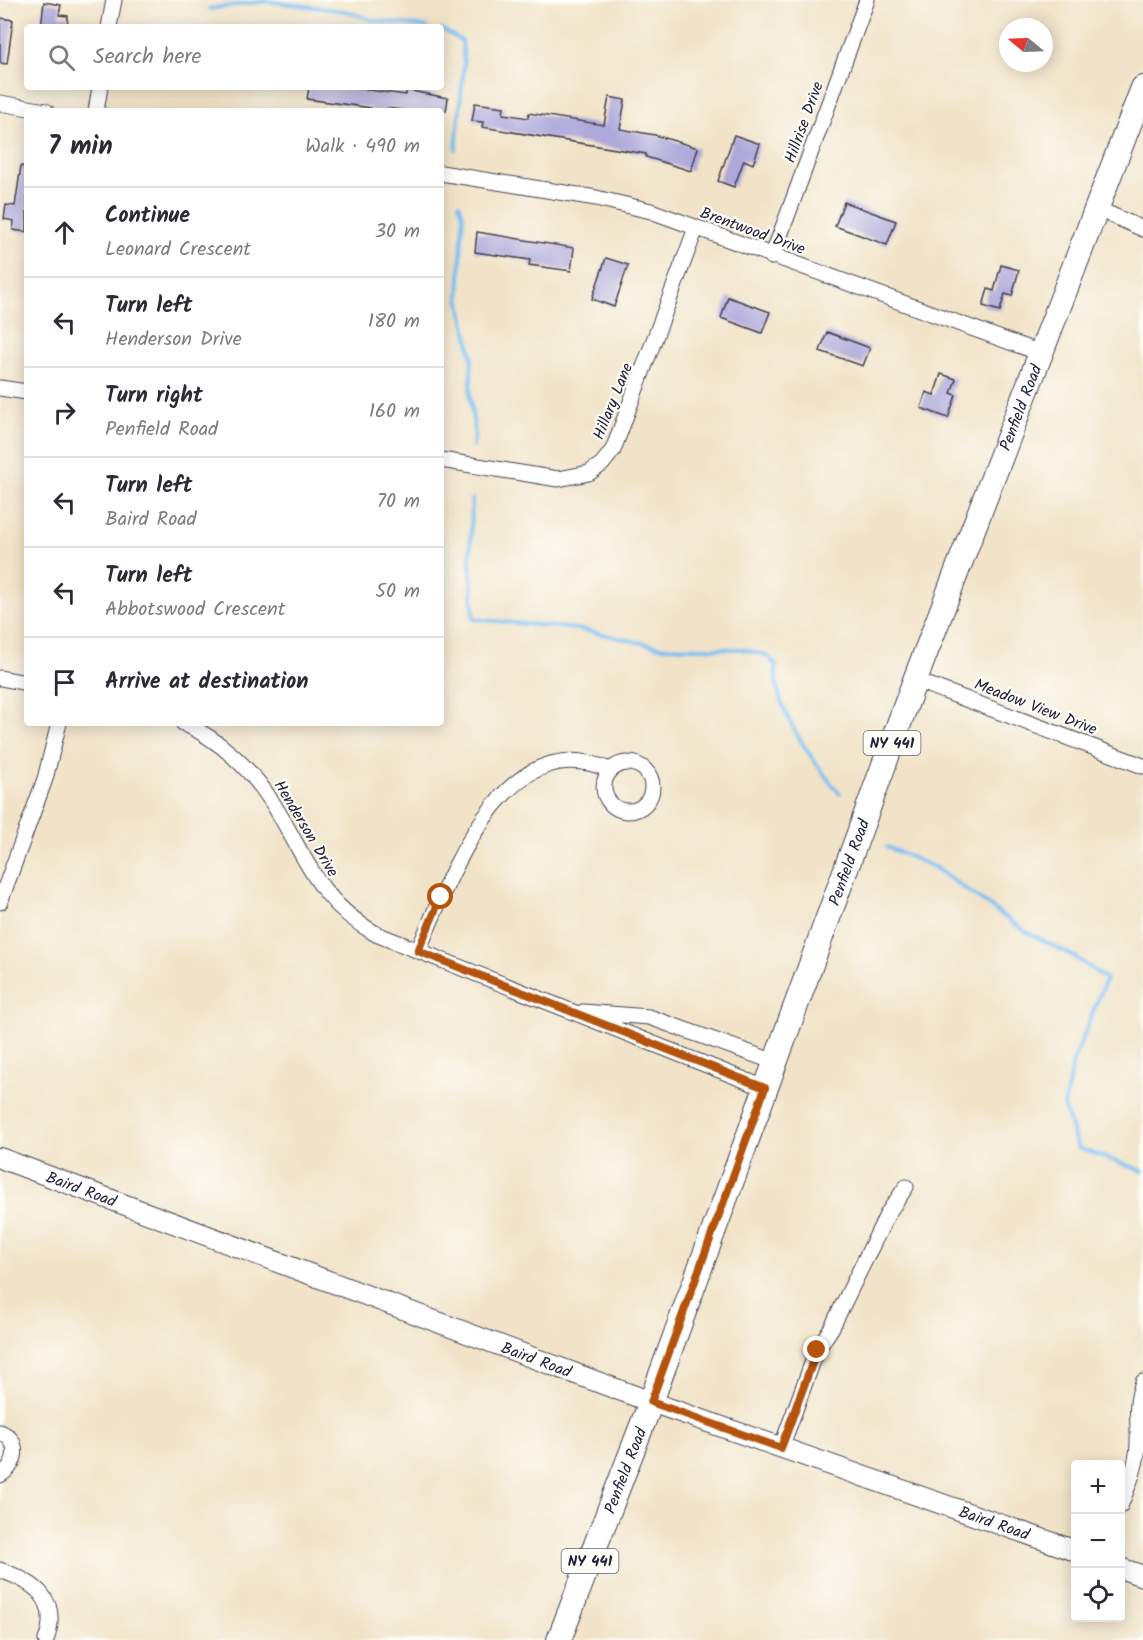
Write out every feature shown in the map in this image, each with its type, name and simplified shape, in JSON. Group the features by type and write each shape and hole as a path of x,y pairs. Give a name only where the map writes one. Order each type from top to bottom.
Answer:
{"main road":[{"name":"Penfield Road","path":"559,1640 651,1402 915,680 1043,354 1143,88"}],"street":[{"path":"110,24 114,0"},
{"name":"Hillrise Drive","path":"772,257 867,0"},
{"path":"96,108 100,90"},
{"path":"0,104 26,108"},
{"name":"Brentwood Drive","path":"444,173 623,203 1043,354"},
{"path":"1098,209 1143,229"},
{"name":"Hillary Lane","path":"444,460 558,479 575,477 602,464 613,450 621,432 696,228"},
{"path":"0,388 24,392"},
{"path":"0,678 24,682"},
{"name":"Meadow View Drive","path":"915,680 1143,766"},
{"path":"0,902 45,779 58,726"},
{"name":"Henderson Drive","path":"188,726 221,747 254,778 271,801 305,865 337,907 355,922 376,934 765,1088"},
{"path":"418,951 455,868 489,812 507,791 531,771 569,760 592,762 610,770"},
{"name":"Henderson Drive","path":"571,1011 649,1017 775,1062"},
{"name":"Baird Road","path":"0,1158 651,1402 1071,1549"},
{"path":"781,1448 817,1350 832,1327 888,1213 906,1186"},
{"path":"1125,1492 1136,1461 1138,1444 1135,1414 1143,1382"},
{"path":"0,1432 10,1439 15,1452 11,1466 0,1475"},
{"path":"0,1570 23,1578 40,1592 49,1611 49,1631 46,1640"},
{"path":"1125,1570 1143,1576"}],"building":[{"path":"44,2 61,5 59,15 68,16 67,24 41,24"},
{"path":"0,18 13,20 7,64 0,63"},
{"path":"308,90 368,90 406,95 406,90 448,98 446,111 444,108 371,108 307,99"},
{"path":"609,97 625,100 620,129 655,135 698,148 691,171 646,157 646,154 482,127 483,122 472,121 475,103 504,107 503,114 528,118 529,113 604,125"},
{"path":"734,135 760,144 753,164 744,160 734,187 718,181"},
{"path":"21,166 24,166 24,232 13,230 14,221 4,219 6,205 15,206"},
{"path":"844,202 896,221 887,245 835,226"},
{"path":"477,232 574,248 571,271 529,265 530,260 475,252"},
{"path":"606,258 628,265 614,307 592,299"},
{"path":"1001,265 1019,270 1012,296 1005,294 1000,311 983,306 988,289 994,291"},
{"path":"728,297 770,312 762,333 721,318"},
{"path":"827,332 870,348 863,366 820,351"},
{"path":"941,374 956,379 951,393 956,395 948,418 921,408 926,392 934,395"}],"waterway":[{"path":"209,9 265,1 345,11 372,20 403,24"},
{"path":"444,31 462,41 464,64 456,149"},
{"path":"459,204 463,215 459,298 472,356 470,397 475,434 473,447"},
{"path":"472,499 470,560 474,619 578,629 661,647 741,649 766,655 776,665 776,681 787,716 807,751 840,794"},
{"path":"887,847 934,867 1025,931 1075,957 1106,979 1073,1062 1064,1106 1078,1148 1143,1171"}],"route":[{"path":"441,897 418,951 765,1088 651,1402 781,1448 817,1350"}]}
